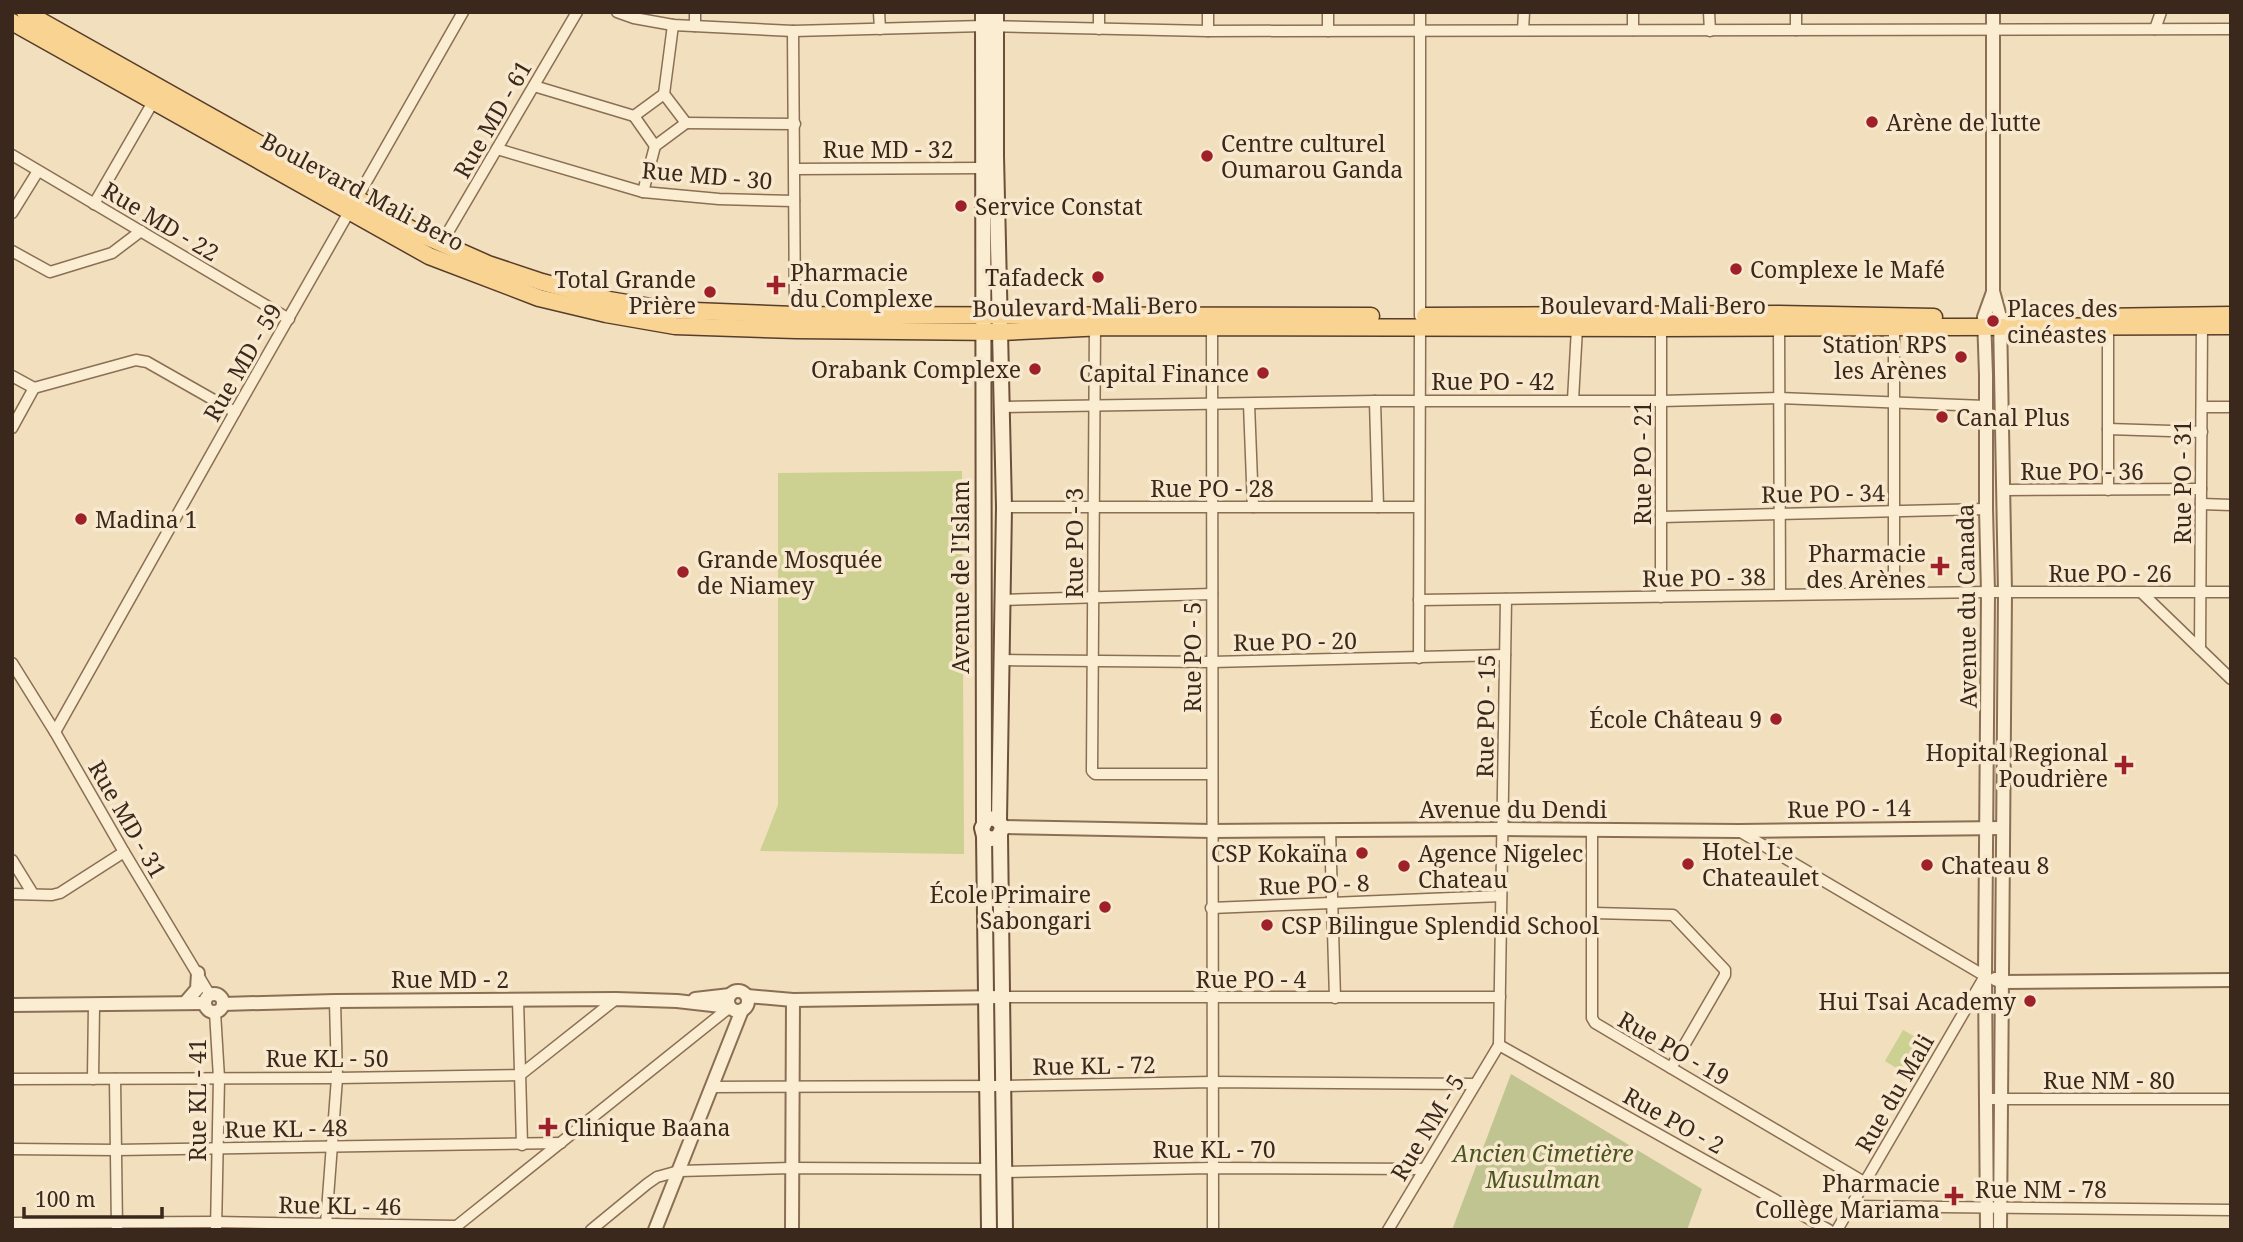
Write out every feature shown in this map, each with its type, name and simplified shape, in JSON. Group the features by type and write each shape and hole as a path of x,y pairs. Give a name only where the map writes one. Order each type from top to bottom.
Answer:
{"main road":[{"name":"Boulevard Mali Bero","path":"32,14 209,124 354,205 429,256 539,298 606,314 675,326 757,321 982,324 1095,321 2108,322 2202,321 2231,315"},
{"path":"983,19 984,106 990,203"},
{"path":"987,160 997,20"},
{"name":"Boulevard Mali Bero","path":"12,22 153,102 209,124"},
{"name":"Avenue de l'Islam","path":"989,1230 987,1086 994,997 1000,828 1004,508 1000,323 990,203"},
{"name":"Avenue de l'Islam","path":"990,203 982,324 984,829 994,997 1003,1086 1004,1230"},
{"name":"Boulevard Mali Bero","path":"354,205 441,244 542,282 609,300 757,321 795,315 982,324"},
{"name":"Boulevard Mali Bero","path":"1420,321 1577,328 1661,328 1779,321 1894,327 1992,322"},
{"name":"Boulevard Mali Bero","path":"2202,321 2231,327"},
{"path":"984,829 991,839 1000,828"}],"street":[{"name":"Rue MD - 59","path":"55,732 463,12"},
{"name":"Rue MD - 61","path":"441,244 577,12"},
{"path":"617,12 673,25 793,31 880,29 983,19 1099,29 1208,31 2231,29"},
{"path":"695,12 695,26"},
{"path":"879,12 880,29"},
{"path":"1099,12 1099,29"},
{"path":"1208,12 1208,31"},
{"path":"1328,12 1328,31"},
{"path":"1419,658 1420,12"},
{"path":"1523,30 1524,12"},
{"path":"1633,12 1633,30"},
{"path":"1709,12 1710,31"},
{"path":"1796,12 1796,30"},
{"path":"1992,322 1993,12"},
{"path":"2155,29 2161,12"},
{"path":"673,25 664,94 686,123"},
{"path":"793,31 795,315"},
{"path":"534,86 634,116 655,146"},
{"path":"634,116 664,94"},
{"path":"94,204 153,102"},
{"path":"643,192 655,146 686,123 795,124"},
{"name":"Rue MD - 30","path":"497,149 643,192 719,199 794,201"},
{"name":"Rue MD - 22","path":"12,155 289,319"},
{"name":"Rue MD - 32","path":"794,169 987,160"},
{"path":"12,213 38,171"},
{"path":"12,251 51,272 113,253 141,231"},
{"name":"Rue PO - 3","path":"1095,321 1092,771 1095,774 1212,774"},
{"name":"Rue PO - 5","path":"1212,321 1213,1230"},
{"path":"1779,321 1780,594"},
{"name":"Rue PO - 31","path":"2200,649 2202,321"},
{"name":"Avenue du Canada","path":"1992,322 1985,406 1988,592 1985,976 1987,1098 1993,1208 2000,1230"},
{"name":"Avenue du Canada","path":"1987,1230 1993,1208 2001,1099 2005,592 2005,490 1992,322"},
{"path":"2108,322 2108,490"},
{"path":"1894,327 1894,593"},
{"path":"1573,400 1577,328"},
{"name":"Rue PO - 21","path":"1661,328 1661,597"},
{"path":"12,376 34,388 139,360 235,412"},
{"path":"12,428 34,388"},
{"name":"Rue PO - 42","path":"1002,407 1779,398 1985,406"},
{"path":"1376,401 1378,507"},
{"path":"1250,404 1253,507"},
{"path":"2202,407 2231,407"},
{"path":"2108,429 2202,432"},
{"name":"Rue PO - 36","path":"2005,490 2201,489"},
{"path":"2201,504 2231,505"},
{"name":"Rue PO - 28","path":"1004,508 1419,507"},
{"name":"Rue PO - 34","path":"1661,517 1986,509"},
{"name":"Rue PO - 26","path":"1988,592 2231,592"},
{"name":"Rue PO - 38","path":"1419,600 1988,592"},
{"path":"2142,593 2231,678"},
{"path":"1001,600 1212,594"},
{"name":"Rue PO - 15","path":"1499,1045 1506,599"},
{"name":"Rue PO - 20","path":"1000,660 1212,662 1505,655"},
{"name":"Rue MD - 31","path":"12,663 198,973 213,1004"},
{"name":"Avenue du Dendi","path":"1000,828 1212,831 1739,831"},
{"name":"Rue PO - 14","path":"1739,831 2003,828"},
{"path":"1331,830 1335,998"},
{"name":"Rue PO - 19","path":"1592,830 1592,1018 1598,1026 1864,1182"},
{"path":"1739,831 1985,976 2002,982 2231,980"},
{"path":"12,894 60,893 124,852"},
{"path":"12,860 33,894"},
{"name":"Rue PO - 8","path":"1211,908 1502,897"},
{"path":"1594,913 1673,915 1725,970 1725,975 1671,1068"},
{"path":"185,1003 197,989 198,973"},
{"name":"Rue du Mali","path":"1837,1230 1985,976"},
{"name":"Rue PO - 4","path":"994,997 1500,997"},
{"name":"Rue MD - 2","path":"677,1001 736,1005 793,1000 994,997"},
{"path":"518,999 522,1145"},
{"path":"520,1075 616,999"},
{"name":"Rue MD - 2","path":"12,1005 616,999 736,1005"},
{"path":"792,1230 793,1000"},
{"path":"326,1224 337,1078 335,1001"},
{"name":"Rue KL - 41","path":"213,1004 219,1078 216,1226"},
{"path":"697,1004 704,1015 706,1026"},
{"path":"93,1079 94,1005"},
{"path":"454,1228 706,1026 736,1005"},
{"path":"655,1230 733,1032 736,1005"},
{"name":"Rue NM - 5","path":"1388,1230 1499,1045"},
{"name":"Rue PO - 2","path":"1499,1045 1829,1230"},
{"name":"Rue KL - 50","path":"12,1079 520,1075"},
{"path":"115,1079 117,1227"},
{"name":"Rue KL - 72","path":"712,1087 1212,1082 1475,1084"},
{"name":"Rue NM - 80","path":"1987,1098 2231,1099"},
{"name":"Rue KL - 48","path":"12,1149 116,1150 561,1143"},
{"path":"592,1230 647,1184 679,1171 792,1168 988,1169"},
{"name":"Rue KL - 70","path":"1004,1172 1212,1168 1424,1169"},
{"name":"Rue NM - 78","path":"1851,1206 2231,1210"},
{"name":"Rue KL - 46","path":"12,1223 117,1227 326,1224 353,1227 454,1228"}],"green space":[{"path":"962,471 964,854 760,851 778,805 778,473"},
{"path":"1903,1030 1921,1040 1903,1072 1885,1061"},
{"name":"Ancien Cimetière Musulman","path":"1511,1074 1702,1189 1687,1230 1452,1230"}],"place":[{"name":"Arène de lutte","path":"1872,122"},
{"name":"Centre culturel Oumarou Ganda","path":"1207,156"},
{"name":"Service Constat","path":"961,206"},
{"name":"Complexe le Mafé","path":"1736,269"},
{"name":"Tafadeck","path":"1098,277"},
{"name":"Pharmacie du Complexe","path":"776,285"},
{"name":"Total Grande Prière","path":"710,292"},
{"name":"Places des cinéastes","path":"1993,321"},
{"name":"Station RPS les Arènes","path":"1961,357"},
{"name":"Orabank Complexe","path":"1035,369"},
{"name":"Capital Finance","path":"1263,373"},
{"name":"Canal Plus","path":"1942,417"},
{"name":"Madina 1","path":"81,519"},
{"name":"Pharmacie des Arènes","path":"1940,566"},
{"name":"Grande Mosquée de Niamey","path":"683,572"},
{"name":"École Château 9","path":"1776,719"},
{"name":"Hopital Regional Poudrière","path":"2124,765"},
{"name":"CSP Kokaïna","path":"1362,853"},
{"name":"Hotel Le Chateaulet","path":"1688,864"},
{"name":"Chateau 8","path":"1927,865"},
{"name":"Agence Nigelec Chateau","path":"1404,866"},
{"name":"École Primaire Sabongari","path":"1105,907"},
{"name":"CSP Bilingue Splendid School","path":"1267,925"},
{"name":"Hui Tsai Academy","path":"2030,1001"},
{"name":"Clinique Baana","path":"548,1127"},
{"name":"Pharmacie Collège Mariama","path":"1954,1196"}]}
